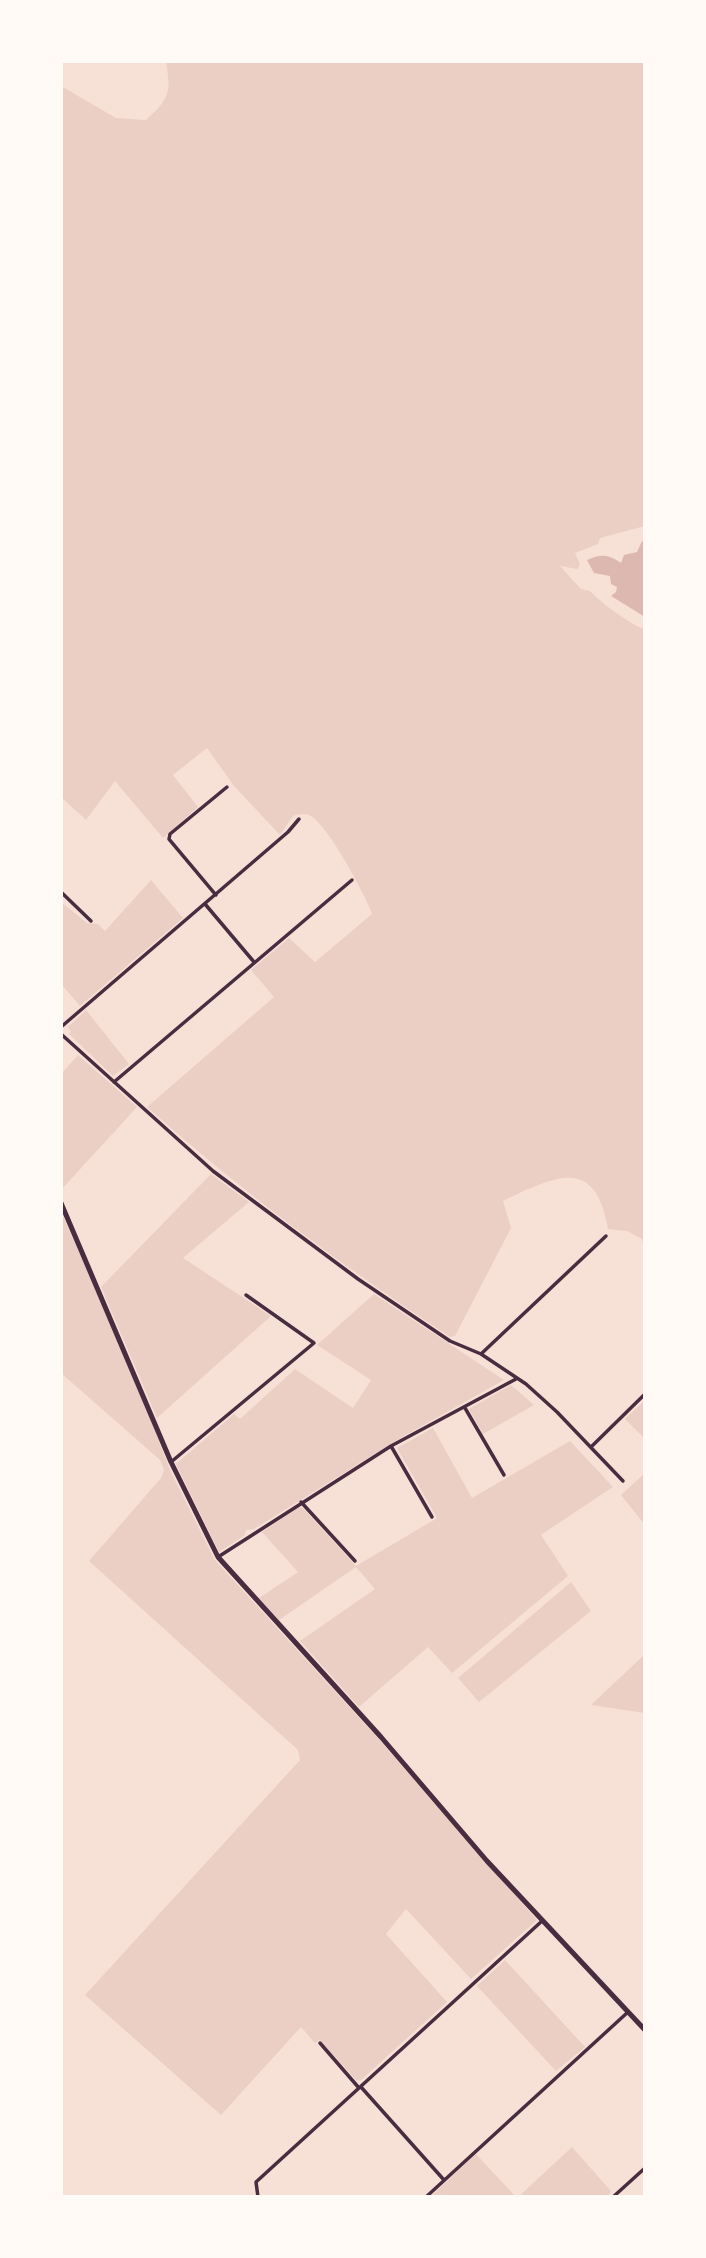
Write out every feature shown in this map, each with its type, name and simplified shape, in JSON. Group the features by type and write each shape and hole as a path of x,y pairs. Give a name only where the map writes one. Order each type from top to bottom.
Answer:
{"street":[{"path":"216,894 169,839 170,834 227,787"},
{"path":"61,1027 205,904 299,819"},
{"path":"114,1082 352,880"},
{"path":"61,892 91,921"},
{"path":"205,904 254,962"},
{"path":"61,1034 213,1171 358,1279 450,1341 481,1354 517,1378 557,1412 623,1481"},
{"path":"61,1203 171,1462 218,1557 542,1921 645,2030"},
{"path":"481,1354 606,1236"},
{"path":"171,1462 314,1342 246,1295"},
{"path":"218,1557 391,1446 517,1378"},
{"path":"591,1447 645,1394"},
{"path":"465,1408 504,1475"},
{"path":"391,1446 432,1517"},
{"path":"301,1502 355,1561"},
{"path":"258,2197 256,2182 542,1921"},
{"path":"426,2197 628,2012"},
{"path":"320,2043 444,2180"},
{"path":"612,2197 645,2168"}],"shaded area":[{"path":"166,61 645,61 645,526 600,538 598,544 575,553 580,565 577,569 560,566 581,589 590,591 616,613 645,629 645,1253 642,1239 627,1231 608,1229 602,1205 593,1190 583,1181 570,1178 555,1180 522,1192 503,1201 511,1228 455,1336 450,1337 410,1311 294,1228 147,1107 274,997 251,970 289,938 315,962 372,914 354,876 325,831 309,815 301,814 293,816 280,835 234,786 207,748 173,775 198,807 163,838 115,781 86,820 61,797 61,86 116,118 146,120 167,94"},
{"path":"642,541 645,543 645,617 611,596 617,587 611,584 610,576 594,573 587,560 604,556 621,563 624,555 637,552"},
{"path":"151,880 183,918 80,1006 61,984 61,902 87,923 98,924 105,931"},
{"path":"86,1010 129,1064 113,1076 69,1034 71,1031 68,1027"},
{"path":"78,1055 137,1107 61,1190 61,1074"},
{"path":"211,1174 249,1202 183,1258 271,1316 157,1418 101,1287"},
{"path":"61,1212 131,1369 170,1470 215,1560 375,1735 537,1920 471,1979 406,1909 386,1934 447,2002 361,2080 357,2081 320,2040 315,2043 301,2027 221,2115 85,1995 300,1760 298,1750 89,1561 161,1478 164,1470 160,1460 61,1373"},
{"path":"374,1294 504,1380 397,1440 254,1529 246,1530 244,1536 219,1552 176,1464 234,1414 240,1419 295,1369 353,1408 371,1380 317,1345"},
{"path":"511,1385 534,1405 483,1434 469,1409"},
{"path":"645,1400 645,1439 625,1419"},
{"path":"433,1428 472,1498 570,1441 613,1487 541,1535 568,1576 452,1673 428,1647 359,1707 300,1641 375,1589 356,1567 279,1620 259,1598 298,1572 262,1532 299,1507 303,1508 356,1566 437,1518 397,1448"},
{"path":"645,1473 645,1525 621,1495"},
{"path":"571,1582 591,1611 479,1702 458,1678"},
{"path":"645,1654 645,1713 591,1705"},
{"path":"505,1960 585,2047 556,2071 477,1986"},
{"path":"572,2147 611,2191 608,2197 518,2197"},
{"path":"476,2154 516,2197 430,2197"}]}
